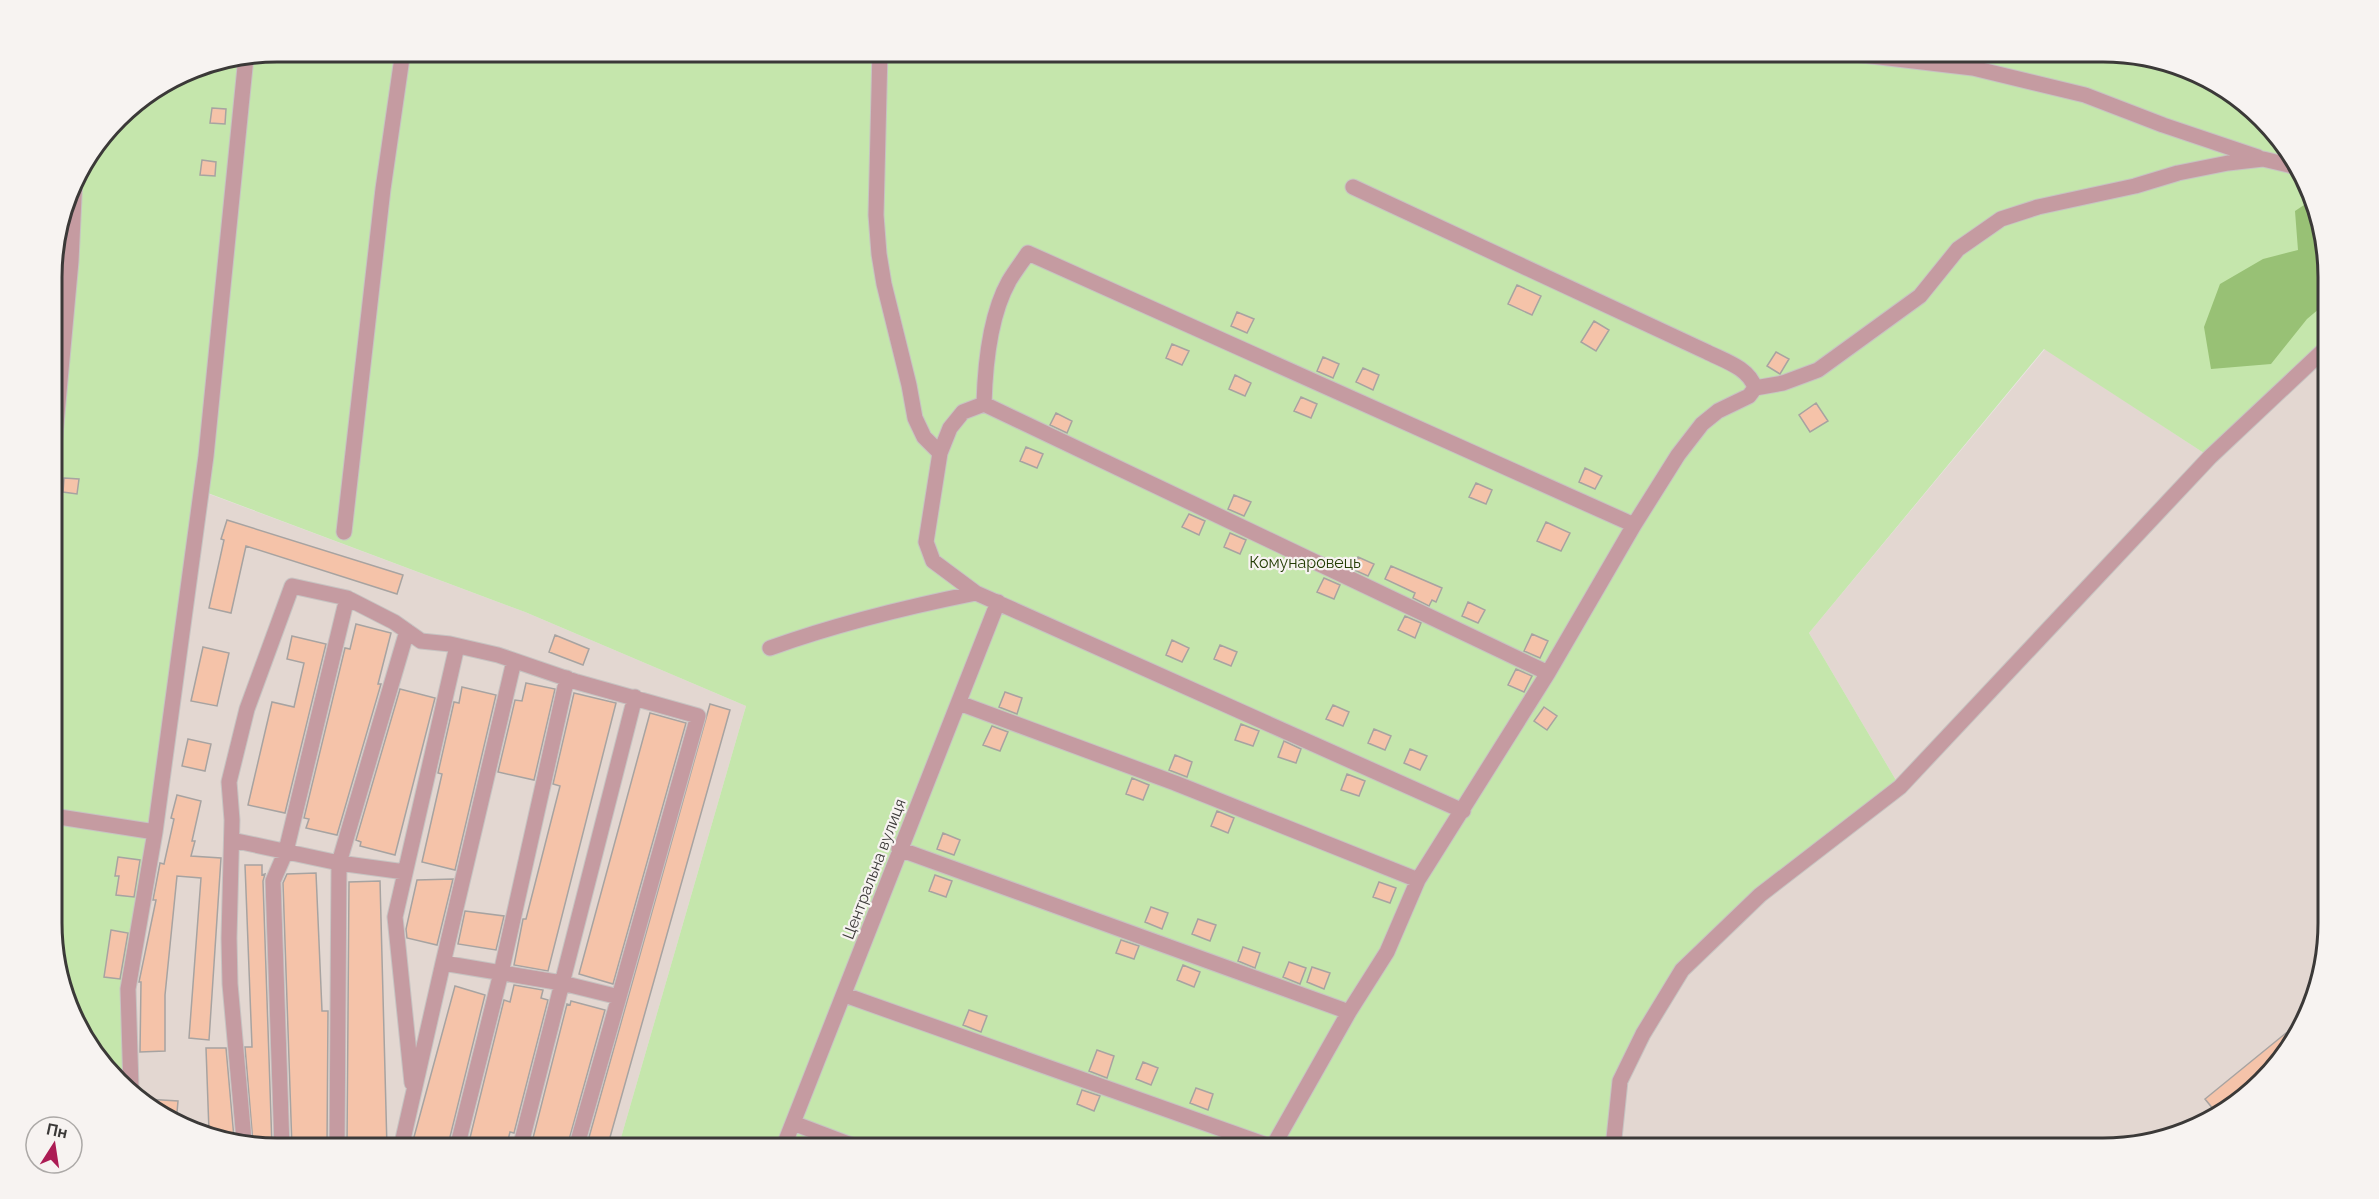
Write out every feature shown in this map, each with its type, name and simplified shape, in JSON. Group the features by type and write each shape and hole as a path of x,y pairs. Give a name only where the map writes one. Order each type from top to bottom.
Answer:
{"street":[{"path":"344,532 383,189 401,62"},
{"path":"880,62 876,215 879,254 915,418 924,437 940,453"},
{"path":"1922,62 1973,68 2085,95 2163,125 2263,159 2286,164"},
{"path":"131,1080 128,989 155,832 206,456 245,64"},
{"path":"1278,1138 1349,1012 1387,952 1418,880 1548,673 1634,525 1693,433 1718,411 1749,396 1755,388 1783,383 1818,370 1920,296 1958,249 2001,219 2038,207 2135,186 2178,173 2263,159"},
{"path":"1353,187 1725,361 1746,372 1753,379 1755,388"},
{"path":"62,359 74,206"},
{"path":"984,404 985,366 997,315 1008,282 1028,254 1634,525"},
{"path":"1614,1138 1620,1082 1643,1034 1682,970 1760,895 1900,787 2210,457 2318,356"},
{"path":"1463,811 998,603 976,592 933,561 926,542 940,453 950,428 963,412 984,404 1548,673"},
{"path":"244,1135 230,984 232,840 229,782 247,709 292,586 346,598 394,622 421,640 457,646 514,661 698,716 579,1138"},
{"path":"770,648 900,609 976,592"},
{"path":"282,1138 273,881 286,851 346,598"},
{"name":"Центральна вулиця","path":"787,1138 899,849 998,603"},
{"path":"337,1138 339,863 407,631"},
{"path":"413,1095 394,917 457,646"},
{"path":"403,1138 514,661"},
{"path":"460,1138 501,973 567,678"},
{"path":"523,1138 635,697"},
{"path":"959,703 1175,783 1418,880"},
{"path":"62,817 155,832"},
{"path":"232,840 339,863 405,872"},
{"path":"899,849 1349,1012"},
{"path":"443,963 562,983 619,997"},
{"path":"844,995 1244,1138"},
{"path":"793,1124 832,1138"}],"shaded area":[{"path":"2045,349 2210,457 2318,356 2318,922 2316,950 2301,1005 2289,1030 2264,1064 2244,1084 2210,1109 2171,1126 2130,1136 2102,1138 1614,1138 1620,1081 1682,970 1900,787 1809,633"},
{"path":"204,492 525,612 746,706 621,1138 277,1138 249,1136 221,1130 169,1109 131,1080 128,989"}],"green space":[{"name":"Комунаровець","path":"263,62 2116,62 2171,73 2210,90 2222,98 2264,135 2289,169 2301,194 2316,249 2318,356 2210,457 2044,349 1809,633 1900,787 1682,970 1620,1081 1614,1138 621,1138 746,706 525,612 205,492 128,989 134,1083 115,1064 90,1030 73,991 63,950 63,249 78,194 90,169 106,146 146,106 169,90 194,78 221,69"},
{"path":"2305,204 2310,221 2316,249 2318,310 2307,319 2271,364 2211,369 2204,327 2220,284 2263,259 2298,250 2295,211"}],"building":[{"path":"212,108 226,109 225,124 210,123"},
{"path":"202,160 216,162 215,176 200,175"},
{"path":"1517,285 1541,296 1532,315 1508,304"},
{"path":"1237,312 1254,319 1247,333 1231,326"},
{"path":"1594,321 1609,330 1596,351 1581,342"},
{"path":"1172,344 1189,351 1182,365 1166,358"},
{"path":"1776,352 1789,359 1780,374 1767,366"},
{"path":"1323,357 1339,364 1333,378 1317,371"},
{"path":"1363,368 1379,375 1373,390 1356,382"},
{"path":"1235,375 1251,383 1245,396 1229,389"},
{"path":"1301,397 1317,404 1311,418 1294,411"},
{"path":"1816,403 1828,421 1810,432 1799,415"},
{"path":"1056,413 1072,421 1067,433 1050,425"},
{"path":"1026,447 1043,454 1037,468 1020,461"},
{"path":"1585,468 1602,476 1595,489 1579,482"},
{"path":"64,478 79,479 77,494 63,492"},
{"path":"1476,483 1492,490 1486,504 1469,497"},
{"path":"1234,495 1251,502 1244,516 1228,509"},
{"path":"1189,514 1205,521 1199,535 1182,527"},
{"path":"227,520 403,575 397,594 246,546 231,613 209,608 224,540 221,539"},
{"path":"1546,522 1570,533 1561,551 1537,541"},
{"path":"1230,533 1246,540 1240,554 1224,547"},
{"path":"1358,557 1374,564 1368,576 1352,569"},
{"path":"1391,566 1442,588 1436,602 1432,600 1429,606 1413,598 1415,593 1385,579"},
{"path":"1324,578 1340,585 1334,599 1317,592"},
{"path":"1468,602 1485,610 1478,623 1462,616"},
{"path":"1405,616 1421,623 1415,638 1398,630"},
{"path":"356,624 391,633 378,684 381,684 337,835 306,828 309,819 304,818 345,648 350,649"},
{"path":"1532,634 1548,641 1540,658 1524,651"},
{"path":"555,635 589,649 583,665 549,652"},
{"path":"292,636 326,644 285,813 248,805 272,702 294,707 304,663 287,659"},
{"path":"1172,640 1189,648 1182,662 1166,655"},
{"path":"1220,645 1237,652 1231,666 1214,659"},
{"path":"203,647 229,653 217,706 191,701"},
{"path":"1516,669 1532,676 1524,692 1508,685"},
{"path":"526,683 555,689 534,780 498,772 515,700 522,701"},
{"path":"462,687 496,695 455,870 422,862 442,774 438,773 454,702 459,703"},
{"path":"400,689 435,698 395,855 360,846 361,842 356,840"},
{"path":"1005,692 1022,698 1017,714 999,707"},
{"path":"574,693 616,703 548,971 514,965 523,919 526,919 560,786 553,784"},
{"path":"710,704 730,710 610,1138 589,1138"},
{"path":"1333,705 1349,712 1343,726 1326,719"},
{"path":"1544,707 1557,716 1547,730 1534,721"},
{"path":"650,713 686,723 613,984 579,974"},
{"path":"1241,724 1259,731 1253,746 1235,740"},
{"path":"992,726 1008,732 1000,751 983,745"},
{"path":"1374,729 1391,736 1385,750 1368,743"},
{"path":"188,739 211,744 205,771 182,766"},
{"path":"1284,741 1301,749 1296,763 1278,757"},
{"path":"1410,749 1427,756 1420,770 1404,763"},
{"path":"1175,755 1192,762 1187,777 1169,770"},
{"path":"1347,774 1365,781 1359,796 1341,790"},
{"path":"1132,778 1149,785 1143,800 1126,794"},
{"path":"177,795 201,801 191,856 221,858 209,1040 189,1038 201,878 177,876 165,995 165,1051 140,1052 141,982 139,982 156,900 153,900 160,863 164,864"},
{"path":"1217,811 1234,818 1228,833 1211,826"},
{"path":"943,833 960,840 954,855 937,849"},
{"path":"118,857 140,860 134,897 116,895 119,876 115,876"},
{"path":"245,865 262,865 262,875 265,874 263,881 272,1138 252,1136 245,1047 252,1047"},
{"path":"316,873 322,1011 328,1011 327,1138 292,1138 283,883 287,874"},
{"path":"935,875 952,881 946,897 929,891"},
{"path":"453,879 437,945 407,938 406,929 417,880"},
{"path":"380,881 387,1138 347,1138 349,882"},
{"path":"1379,882 1396,888 1390,903 1373,897"},
{"path":"1151,907 1168,913 1162,929 1145,922"},
{"path":"465,911 504,916 496,950 458,944"},
{"path":"1198,919 1216,925 1210,941 1192,934"},
{"path":"111,930 128,933 120,979 104,977"},
{"path":"1121,940 1139,946 1134,959 1116,953"},
{"path":"1243,947 1260,953 1255,968 1238,961"},
{"path":"1289,962 1306,968 1300,984 1283,977"},
{"path":"1183,965 1200,972 1194,987 1177,980"},
{"path":"1312,967 1330,973 1324,989 1307,982"},
{"path":"514,985 543,990 541,998 548,1000 514,1133 510,1132 508,1138 470,1138 504,1000 510,1002"},
{"path":"455,986 485,995 450,1138 414,1138"},
{"path":"571,1001 605,1010 569,1138 533,1138 567,1004 570,1005"},
{"path":"969,1010 987,1016 981,1032 963,1025"},
{"path":"2288,1031 2264,1064 2233,1093 2212,1108 2205,1099"},
{"path":"206,1048 226,1048 234,1133 209,1126"},
{"path":"1097,1050 1114,1056 1107,1078 1089,1071"},
{"path":"1143,1062 1158,1068 1151,1085 1136,1079"},
{"path":"1196,1088 1213,1094 1208,1110 1190,1103"},
{"path":"1082,1090 1100,1096 1094,1111 1077,1104"},
{"path":"155,1100 178,1101 177,1113"}]}
